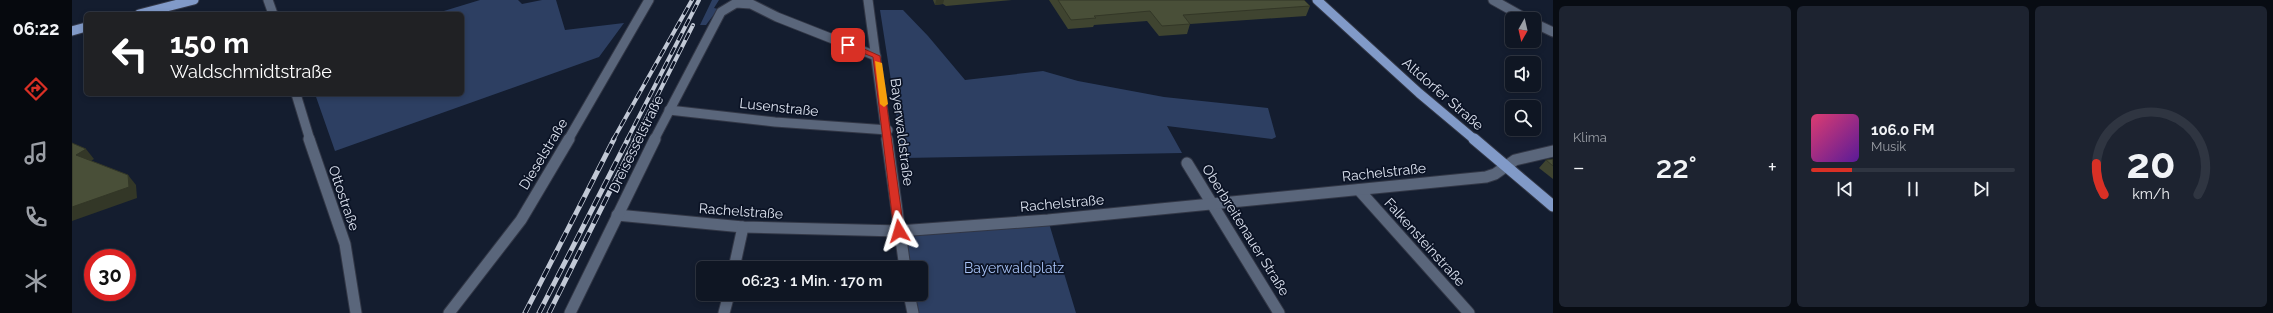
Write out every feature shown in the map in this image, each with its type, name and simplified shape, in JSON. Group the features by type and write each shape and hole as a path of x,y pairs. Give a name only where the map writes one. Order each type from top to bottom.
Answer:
{"main road":[{"path":"147,12 194,0"},
{"name":"Altdorfer Straße","path":"1317,0 1419,93 1553,206"},
{"path":"72,31 84,28"}],"street":[{"path":"269,0 272,12"},
{"name":"Dieselstraße","path":"449,313 521,220 621,50 648,0"},
{"name":"Bayerwaldstraße","path":"868,0 888,130 899,231 904,261"},
{"path":"1493,0 1514,12"},
{"name":"Dreisesselstraße","path":"570,313 669,110 721,12 736,3 742,2 876,56"},
{"path":"1541,26 1553,32"},
{"name":"Ottostraße","path":"297,96 310,142 345,244 356,313"},
{"name":"Lusenstraße","path":"669,110 775,122 888,130"},
{"name":"Rachelstraße","path":"617,215 743,227 899,231 1048,220 1486,177 1497,175 1505,166 1534,154 1553,151"},
{"name":"Oberbreitenauer Straße","path":"1187,163 1214,204 1279,313"},
{"name":"Falkensteinstraße","path":"1359,190 1469,313"},
{"path":"736,261 743,227"},
{"path":"724,313 727,301"},
{"path":"910,301 913,313"}],"green space":[{"path":"480,0 518,0 522,4 542,0 556,0 565,30 624,23 599,57 335,151 316,96 464,96 464,12 441,12"},
{"path":"712,0 719,0 714,8 718,9 706,25 700,25"},
{"path":"880,10 903,10 928,36 965,80 1043,71 1078,81 1164,97 1268,108 1276,137 1272,139 1167,126 1182,153 903,158"},
{"name":"Bayerwaldplatz","path":"1048,220 1076,313 913,313 910,301 928,301 928,261 904,261 899,231"}],"building":[{"path":"1058,0 1304,0 1310,6 1183,15 1190,24 1162,26 1150,11 1094,16 1096,18 1071,20"},
{"path":"72,143 86,149 76,155 128,175 129,187 72,207"},
{"path":"1553,159 1553,166 1546,160"}],"railway":[{"path":"613,140 692,0"},
{"path":"627,140 699,0"},
{"path":"635,140 693,25"},
{"path":"525,313 614,139"},
{"path":"539,313 628,139"},
{"path":"549,313 636,139"}],"slow traffic":[{"path":"878,63 884,104"}],"route":[{"path":"848,45 876,56 888,130 899,231"}]}
